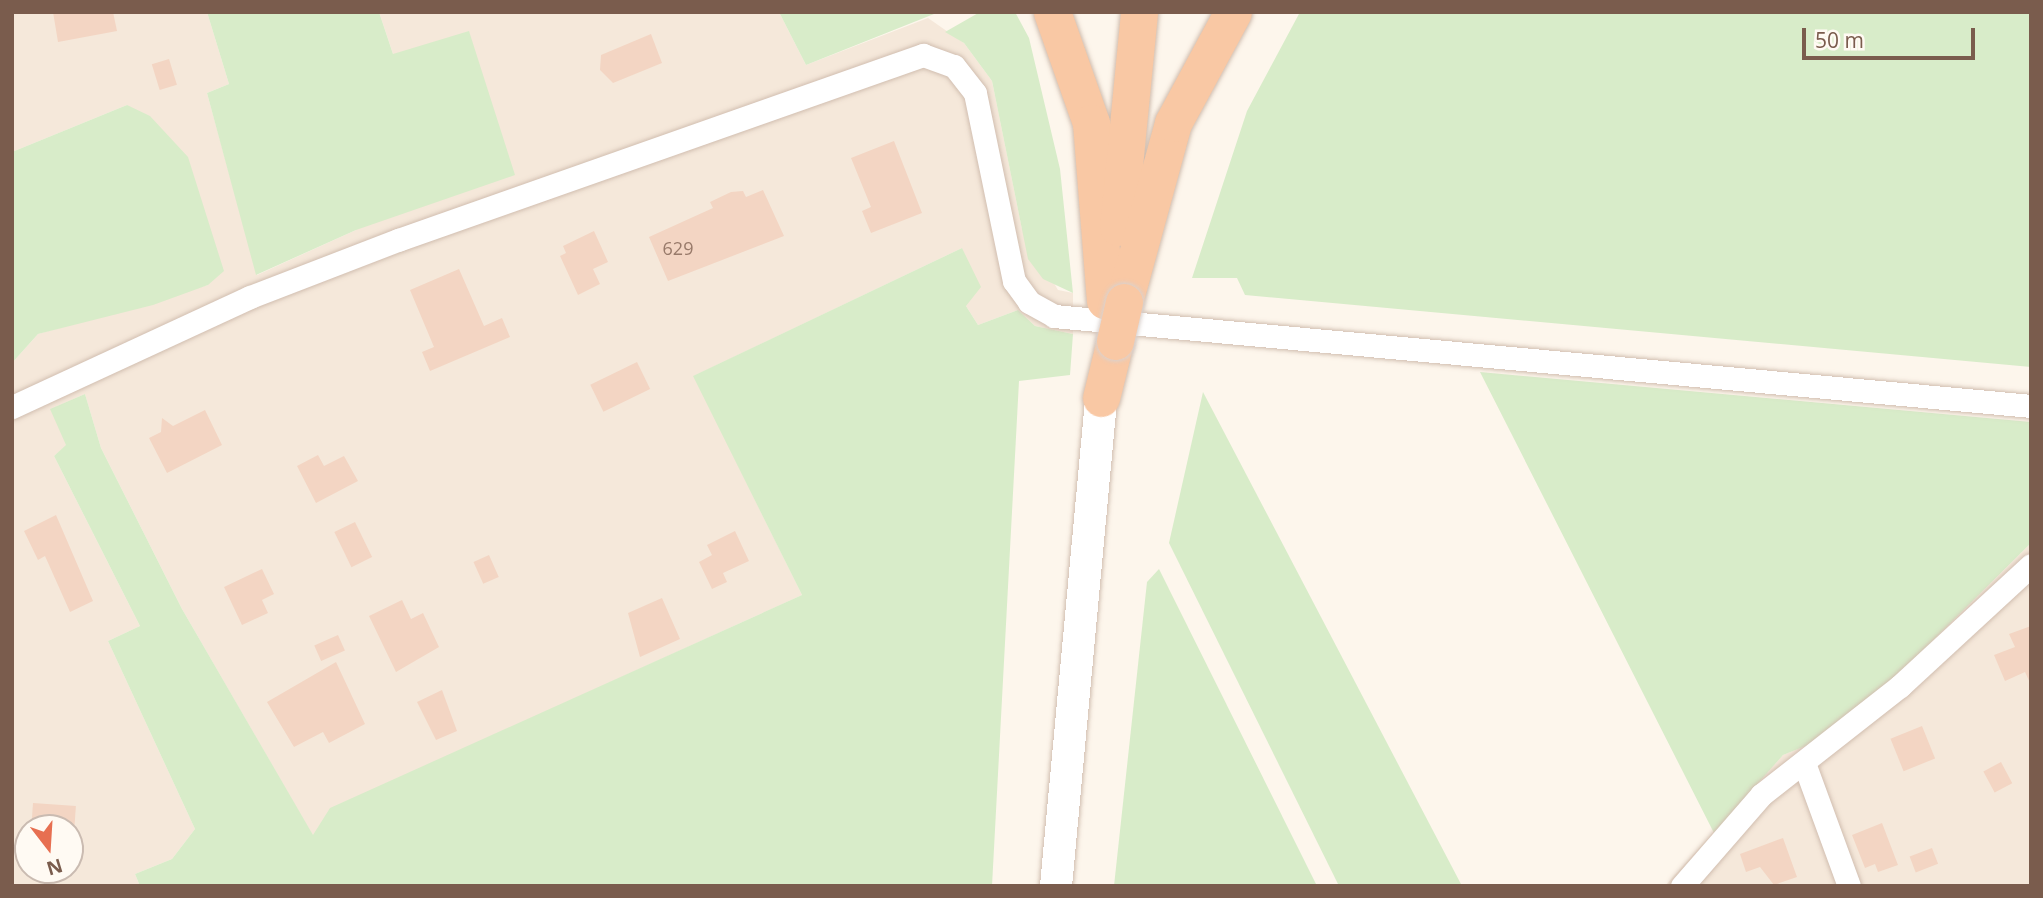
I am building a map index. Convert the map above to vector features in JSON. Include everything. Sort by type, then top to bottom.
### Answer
[{"type":"highway","points":[[1052,12],[1091,123],[1114,301]]},
{"type":"highway","points":[[1101,398],[1111,340],[1139,12]]},
{"type":"highway","points":[[1114,301],[1173,123],[1233,12]]},
{"type":"main road","points":[[1056,886],[1101,398]]},
{"type":"street","points":[[12,407],[250,297],[398,240],[923,55],[954,66],[975,93],[1014,281],[1029,302],[1054,316],[2031,406]]},
{"type":"street","points":[[1682,886],[1761,795],[1926,663],[2031,565]]},
{"type":"street","points":[[1804,763],[1849,886]]},
{"type":"shaded area","points":[[12,12],[207,12],[229,84],[207,93],[257,275],[356,230],[393,54],[379,12],[779,12],[806,65],[928,18],[964,43],[992,81],[1022,229],[1058,290],[1073,293],[1073,334],[1035,326],[1018,310],[978,325],[966,306],[962,248],[694,376],[802,595],[494,735],[313,836],[182,609],[101,448],[85,394],[51,409],[67,445],[54,456],[140,626],[108,641],[195,829],[172,859],[135,874],[140,886],[12,886],[12,363],[38,334],[208,285],[127,105],[12,152]]},
{"type":"shaded area","points":[[2031,543],[2031,886],[1665,886],[1783,755],[1808,745],[1898,675]]},
{"type":"green space","points":[[207,12],[379,12],[393,54],[469,31],[515,175],[356,230],[256,275],[207,93],[229,84]]},
{"type":"green space","points":[[779,12],[939,12],[806,65]]},
{"type":"green space","points":[[980,12],[1015,12],[1029,38],[1060,169],[1073,293],[1043,279],[1028,259],[992,81],[964,43],[945,32]]},
{"type":"green space","points":[[1300,12],[2031,12],[2031,367],[1245,295],[1237,278],[1192,278],[1247,111]]},
{"type":"green space","points":[[127,105],[150,116],[188,157],[224,271],[208,285],[153,305],[38,334],[12,363],[12,152]]},
{"type":"green space","points":[[962,248],[981,287],[966,306],[978,325],[1018,310],[1035,326],[1073,334],[1070,375],[1019,381],[992,886],[140,886],[135,874],[172,859],[195,829],[108,641],[140,626],[54,456],[66,445],[50,409],[85,394],[101,448],[182,609],[313,835],[330,808],[802,595],[693,376]]},
{"type":"green space","points":[[1480,372],[2031,422],[2031,543],[1898,675],[1808,745],[1783,755],[1714,833]]},
{"type":"green space","points":[[1203,392],[1462,886],[1339,886],[1169,543]]},
{"type":"green space","points":[[1159,569],[1317,886],[1114,886],[1147,582]]},
{"type":"building","points":[[53,12],[113,12],[117,31],[58,42]]},
{"type":"building","points":[[651,34],[662,63],[613,83],[600,70],[601,55]]},
{"type":"building","points":[[169,59],[177,85],[160,90],[152,64]]},
{"type":"building","points":[[894,141],[922,213],[871,233],[862,211],[871,207],[851,158]]},
{"type":"building","points":[[763,190],[784,236],[668,281],[649,237],[713,208],[710,202],[731,192],[743,191],[746,197]]},
{"type":"building","points":[[594,231],[608,262],[593,269],[600,284],[578,295],[560,256],[566,253],[563,246]]},
{"type":"building","points":[[459,269],[484,326],[502,318],[510,337],[430,371],[422,352],[434,347],[410,290]]},
{"type":"building","points":[[637,362],[650,389],[603,412],[590,385]]},
{"type":"building","points":[[205,410],[222,445],[167,473],[149,438],[161,432],[162,418],[173,426]]},
{"type":"building","points":[[318,455],[324,466],[344,456],[358,481],[316,503],[297,466]]},
{"type":"building","points":[[56,515],[93,601],[70,612],[45,556],[38,560],[24,531]]},
{"type":"building","points":[[355,522],[372,557],[351,567],[334,532]]},
{"type":"building","points":[[735,531],[749,561],[723,573],[727,582],[712,589],[699,562],[712,555],[707,545]]},
{"type":"building","points":[[489,555],[499,577],[483,584],[473,562]]},
{"type":"building","points":[[262,569],[274,594],[262,600],[268,613],[242,625],[224,587]]},
{"type":"building","points":[[662,598],[680,639],[640,657],[628,613]]},
{"type":"building","points":[[402,600],[411,619],[423,613],[439,647],[396,672],[369,616]]},
{"type":"building","points":[[2031,626],[2031,685],[2025,672],[2005,681],[1994,655],[2015,647],[2009,634]]},
{"type":"building","points":[[338,635],[345,651],[321,661],[314,646]]},
{"type":"building","points":[[336,662],[365,724],[329,743],[323,732],[294,747],[267,702]]},
{"type":"building","points":[[442,690],[457,731],[436,740],[417,702]]},
{"type":"building","points":[[1922,726],[1935,758],[1904,771],[1890,739]]},
{"type":"building","points":[[2001,762],[2012,783],[1995,793],[1983,771]]},
{"type":"building","points":[[33,803],[76,806],[75,814],[32,814]]},
{"type":"building","points":[[1882,823],[1898,865],[1878,872],[1875,864],[1865,868],[1852,835]]},
{"type":"building","points":[[1783,838],[1797,877],[1774,885],[1760,867],[1746,872],[1740,854]]},
{"type":"building","points":[[1932,848],[1938,864],[1916,872],[1910,857]]}]
